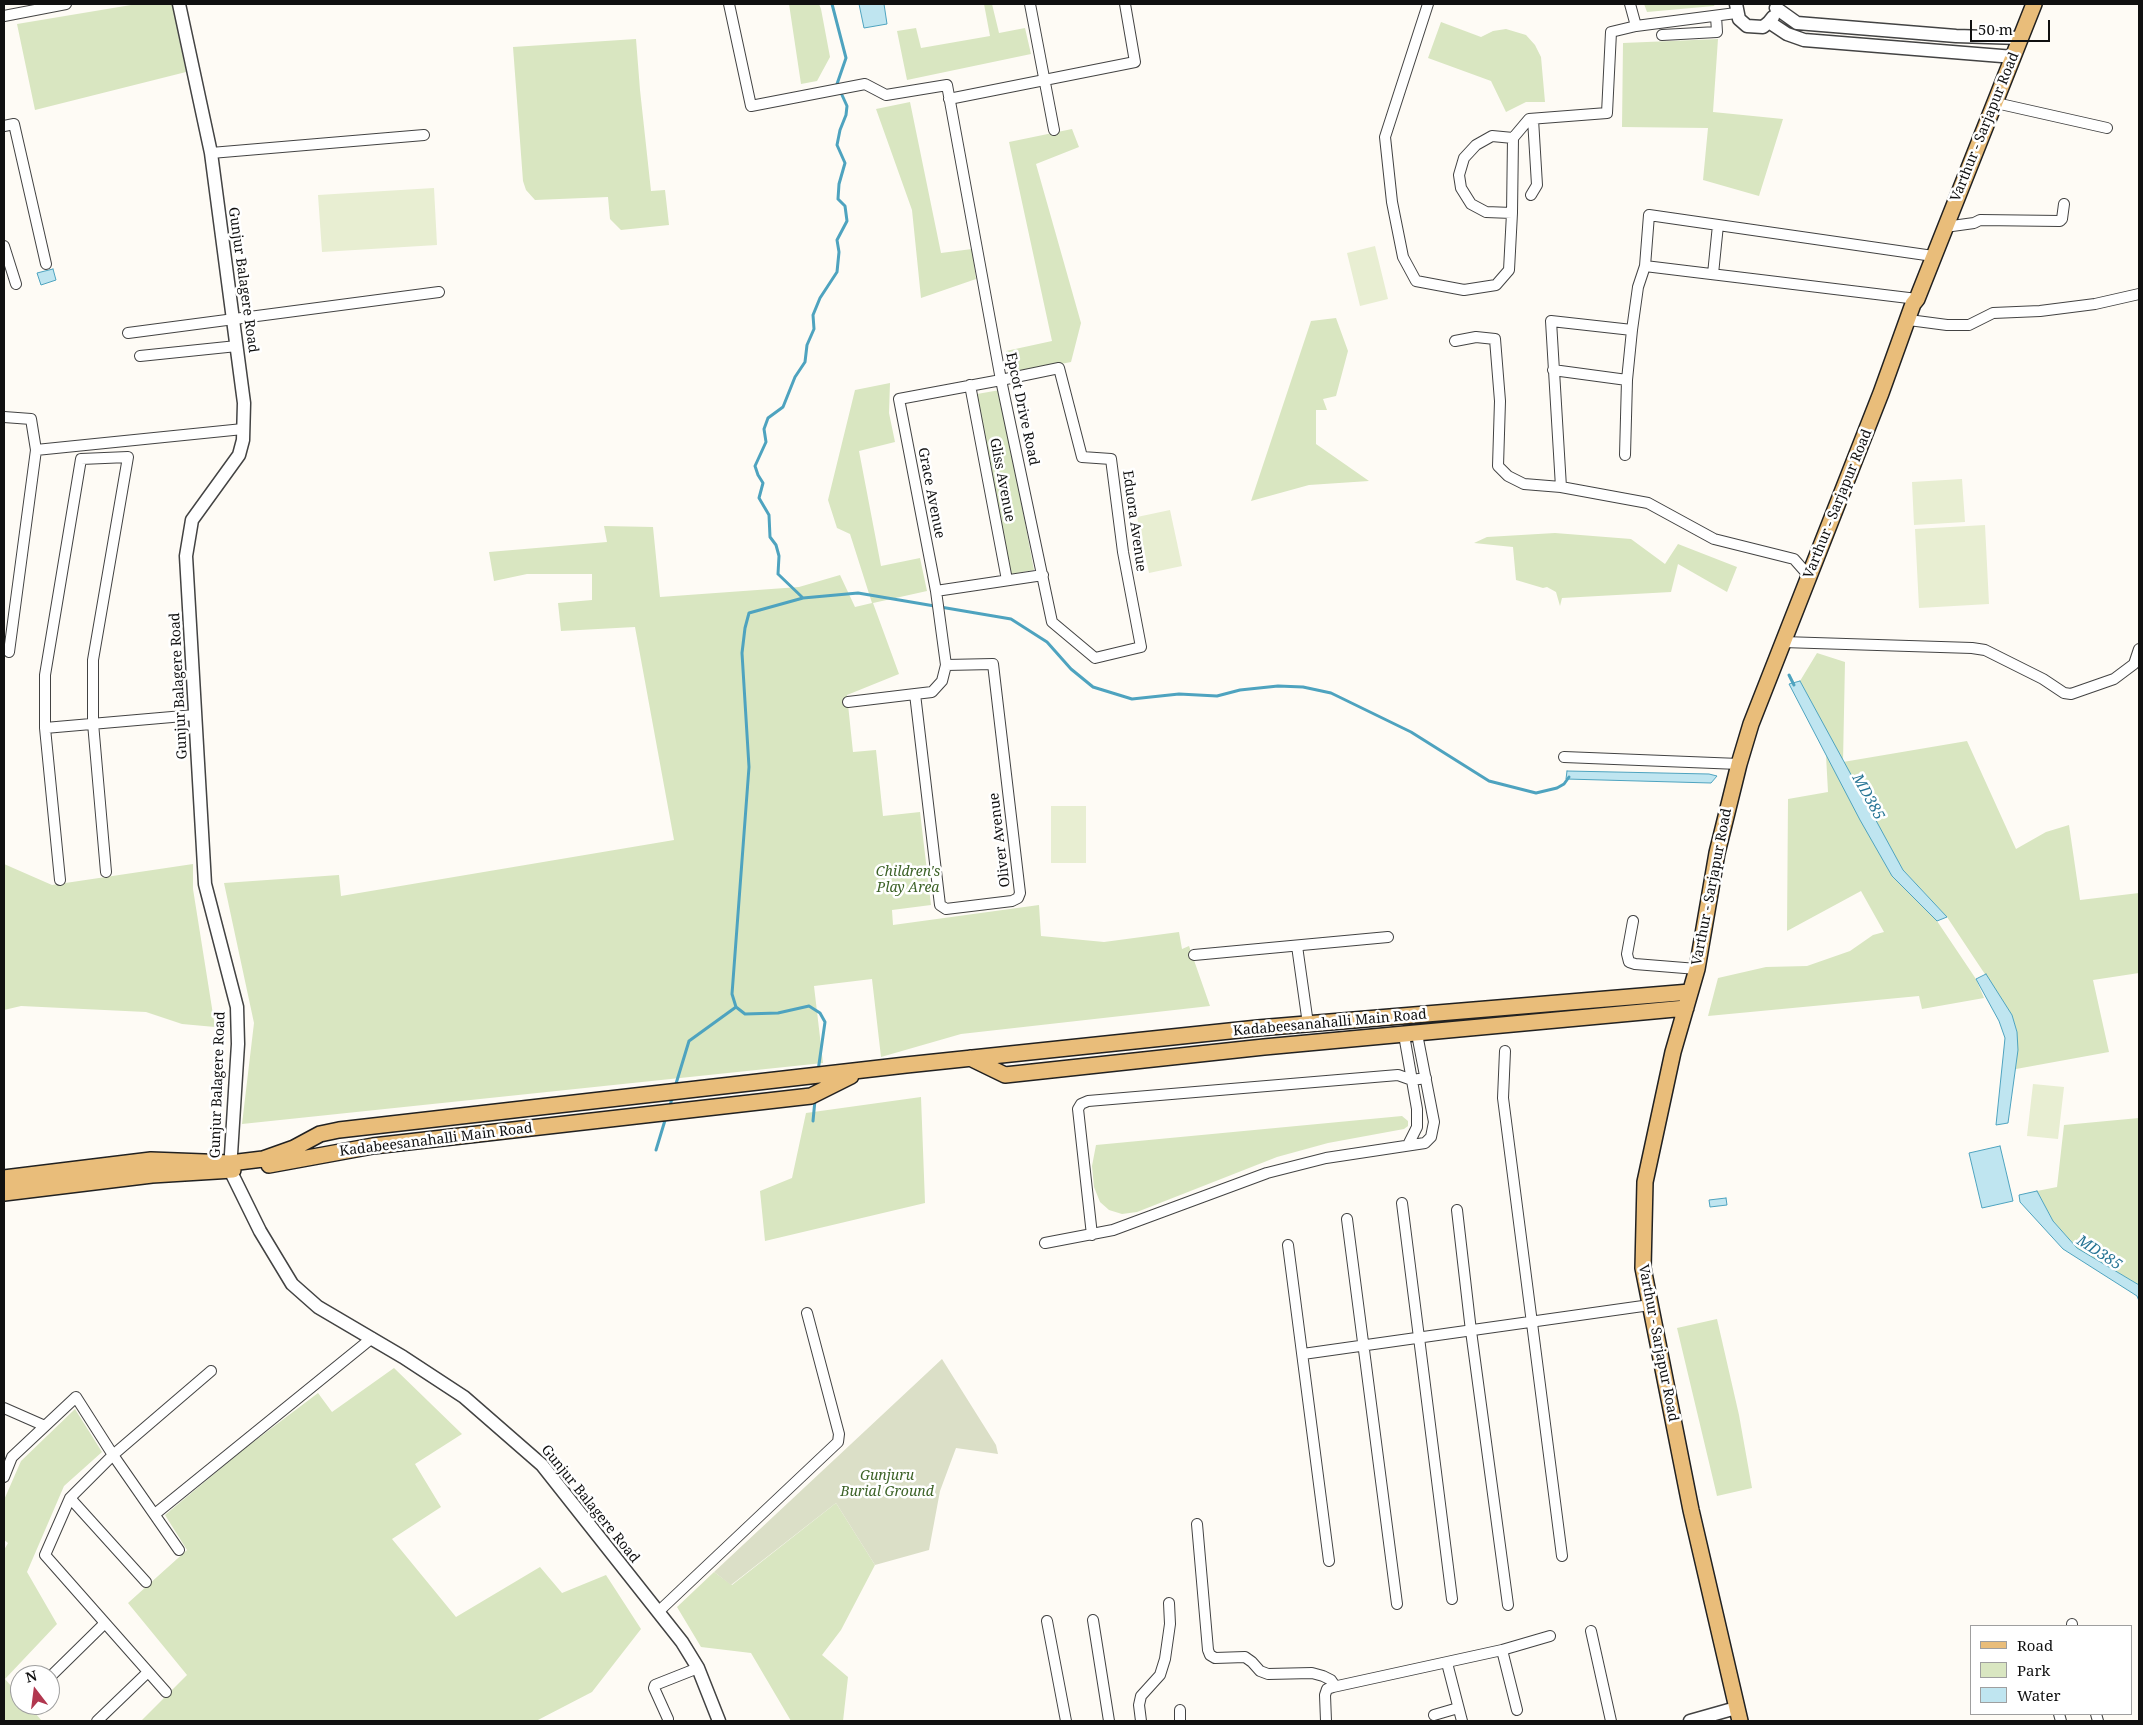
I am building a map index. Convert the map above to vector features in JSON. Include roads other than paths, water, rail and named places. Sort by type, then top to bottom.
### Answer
[{"type":"main road","name":"Varthur - Sarjapur Road","points":[[1738,1715],[1691,1510],[1650,1305],[1642,1254],[1645,1182],[1657,1120],[1697,970],[1717,852],[1739,764],[1755,715],[1913,304],[1917,299],[2034,4]]},
{"type":"main road","name":"Kadabeesanahalli Main Road","points":[[4,1178],[151,1160],[230,1167],[279,1154],[320,1134],[339,1130],[970,1058],[1308,1024],[1690,992]]},
{"type":"main road","name":"Kadabeesanahalli Main Road","points":[[970,1058],[1005,1075],[1264,1047],[1686,1008]]},
{"type":"main road","name":"Kadabeesanahalli Main Road","points":[[4,1193],[230,1167],[268,1166],[373,1146],[811,1096],[863,1070]]},
{"type":"street","points":[[4,16],[66,4]]},
{"type":"street","name":"Gunjur Balagere Road","points":[[179,4],[211,153],[244,403],[243,440],[238,455],[192,520],[186,556],[205,884],[237,1007],[238,1044],[230,1167],[260,1231],[292,1284],[318,1307],[372,1338],[464,1397],[542,1465],[682,1642],[698,1668],[719,1721]]},
{"type":"street","points":[[729,4],[751,106],[866,84],[886,95],[947,84],[949,99],[1135,62],[1125,4]]},
{"type":"street","points":[[1030,4],[1054,130]]},
{"type":"street","points":[[1428,4],[1385,137],[1392,202],[1403,257],[1416,281],[1464,290],[1496,286],[1509,270],[1513,138],[1529,119],[1607,113],[1611,32],[1636,26],[1716,16],[1736,9],[1742,23],[1753,28],[1762,27],[1770,22],[1774,16],[1775,6]]},
{"type":"street","points":[[1630,4],[1636,26]]},
{"type":"street","points":[[1775,6],[1797,23],[1956,36],[2020,38]]},
{"type":"street","points":[[1662,35],[1717,32],[1716,16]]},
{"type":"street","points":[[1770,22],[1787,34],[1804,40],[2014,57]]},
{"type":"street","points":[[1954,52],[1956,36]]},
{"type":"street","name":"Epcot Drive Road","points":[[949,99],[1001,380],[1052,622],[1095,658],[1141,648]]},
{"type":"street","points":[[1996,102],[2107,128]]},
{"type":"street","points":[[1531,195],[1537,185],[1533,119]]},
{"type":"street","points":[[4,126],[14,124],[46,264]]},
{"type":"street","points":[[211,153],[424,134]]},
{"type":"street","points":[[1512,213],[1486,212],[1471,204],[1461,188],[1459,175],[1464,158],[1476,145],[1492,136],[1513,138]]},
{"type":"street","points":[[1945,227],[1974,223],[1980,220],[2060,221],[2064,204]]},
{"type":"street","points":[[1625,455],[1627,380],[1632,330],[1638,287],[1645,266],[1649,215],[1933,256]]},
{"type":"street","points":[[1713,274],[1718,225]]},
{"type":"street","points":[[4,246],[16,284]]},
{"type":"street","points":[[1645,266],[1917,299]]},
{"type":"street","points":[[128,333],[439,292]]},
{"type":"street","points":[[1908,320],[1947,325],[1970,324],[1993,313],[2040,311],[2095,304],[2139,294]]},
{"type":"street","points":[[1562,487],[1551,322],[1632,330]]},
{"type":"street","points":[[1456,342],[1476,337],[1496,339],[1500,401],[1498,466],[1508,476],[1524,484],[1562,487],[1648,503],[1714,539],[1794,559],[1809,576]]},
{"type":"street","points":[[140,356],[237,346]]},
{"type":"street","name":"Eduora Avenue","points":[[1001,380],[1059,368],[1082,457],[1111,459],[1123,552],[1141,648]]},
{"type":"street","points":[[1553,370],[1627,380]]},
{"type":"street","points":[[970,385],[1001,380]]},
{"type":"street","name":"Gliss Avenue","points":[[970,385],[1006,580]]},
{"type":"street","name":"Grace Avenue","points":[[946,665],[936,592],[898,399],[970,385]]},
{"type":"street","points":[[4,417],[31,419],[36,450],[9,652]]},
{"type":"street","points":[[36,450],[243,429]]},
{"type":"street","points":[[60,880],[45,728],[45,675],[81,459],[128,457],[93,660],[93,723],[106,872]]},
{"type":"street","points":[[936,592],[1043,575]]},
{"type":"street","points":[[1783,642],[1985,650],[2043,679],[2064,693],[2071,694],[2114,680],[2134,664],[2139,649]]},
{"type":"street","name":"Oliver Avenue","points":[[915,694],[940,906],[946,909],[1012,901],[1018,898],[1020,893],[993,664],[946,665]]},
{"type":"street","points":[[848,702],[932,692],[942,681],[946,665]]},
{"type":"street","points":[[45,728],[195,715]]},
{"type":"street","points":[[1564,757],[1739,764]]},
{"type":"street","points":[[1633,921],[1627,954],[1629,962],[1697,970]]},
{"type":"street","points":[[1194,954],[1388,937]]},
{"type":"street","points":[[1297,946],[1308,1024]]},
{"type":"street","points":[[1045,1243],[1113,1230],[1267,1173],[1326,1158],[1425,1143],[1431,1137],[1434,1122],[1426,1078],[1411,1034]]},
{"type":"street","points":[[1408,1145],[1417,1127],[1417,1109],[1412,1080],[1411,1034]]},
{"type":"street","points":[[1505,1051],[1503,1098],[1562,1556]]},
{"type":"street","points":[[1092,1235],[1078,1109],[1080,1104],[1088,1101],[1398,1075],[1412,1080],[1426,1078]]},
{"type":"street","points":[[1402,1204],[1452,1599]]},
{"type":"street","points":[[1457,1210],[1471,1331],[1508,1605]]},
{"type":"street","points":[[1347,1219],[1397,1604]]},
{"type":"street","points":[[1288,1246],[1330,1561]]},
{"type":"street","points":[[1303,1354],[1650,1305]]},
{"type":"street","points":[[658,1612],[838,1442],[839,1434],[807,1313]]},
{"type":"street","points":[[155,1514],[372,1338]]},
{"type":"street","points":[[166,1692],[45,1555],[70,1498],[113,1455],[211,1371]]},
{"type":"street","points":[[4,1477],[12,1457],[76,1397],[178,1550]]},
{"type":"street","points":[[4,1408],[45,1426]]},
{"type":"street","points":[[70,1498],[146,1582]]},
{"type":"street","points":[[1197,1524],[1210,1655],[1215,1658],[1245,1657],[1260,1671],[1268,1674],[1312,1673],[1324,1676],[1331,1680],[1335,1686]]},
{"type":"street","points":[[1141,1721],[1139,1705],[1141,1696],[1160,1675],[1165,1660],[1170,1624],[1169,1603]]},
{"type":"street","points":[[1093,1620],[1110,1721]]},
{"type":"street","points":[[1048,1621],[1066,1721]]},
{"type":"street","points":[[60,1667],[105,1623]]},
{"type":"street","points":[[1591,1631],[1608,1721]]},
{"type":"street","points":[[1326,1721],[1325,1694],[1327,1689],[1502,1650],[1550,1636]]},
{"type":"street","points":[[1502,1650],[1517,1710]]},
{"type":"street","points":[[1447,1663],[1462,1721]]},
{"type":"street","points":[[668,1719],[654,1688],[655,1685],[698,1668]]},
{"type":"street","points":[[97,1721],[148,1672]]},
{"type":"street","points":[[1434,1715],[1458,1708]]},
{"type":"street","points":[[1180,1710],[1180,1721]]},
{"type":"street","points":[[1690,1721],[1738,1715]]},
{"type":"water","points":[[859,4],[884,4],[887,24],[864,28]]},
{"type":"water","points":[[53,269],[56,280],[41,285],[37,273]]},
{"type":"water","points":[[1800,681],[1903,870],[1947,917],[1937,921],[1892,876],[1860,820],[1789,684]]},
{"type":"water","points":[[1567,771],[1709,774],[1717,776],[1711,783],[1566,779]]},
{"type":"water","points":[[1986,974],[2012,1015],[2017,1032],[2018,1050],[2008,1123],[1996,1125],[2005,1038],[1999,1021],[1976,979]]},
{"type":"water","points":[[2000,1146],[2013,1201],[1982,1208],[1969,1153]]},
{"type":"water","points":[[2037,1191],[2053,1221],[2077,1248],[2139,1285],[2139,1301],[2137,1296],[2063,1249],[2020,1202],[2019,1195]]},
{"type":"water","points":[[1726,1198],[1727,1205],[1710,1207],[1709,1200]]},
{"type":"waterway","points":[[832,4],[846,58],[837,84],[847,106],[837,145],[845,163],[839,184],[838,199],[845,206],[847,221],[837,240],[839,252],[837,272],[820,298],[813,315],[814,329],[807,345],[805,362],[795,377],[783,407],[768,418],[764,429],[766,442],[755,466],[763,483],[759,498],[769,515],[770,537],[776,545],[779,556],[778,574],[803,598],[858,593],[1011,619],[1047,642],[1071,669],[1093,687],[1132,699],[1179,694],[1217,696],[1240,690],[1278,686],[1303,687],[1331,693],[1411,732],[1489,781],[1536,793],[1557,788],[1564,784],[1569,777]]},
{"type":"waterway","points":[[803,598],[749,613],[745,628],[742,653],[749,767],[732,994],[736,1007],[745,1014],[778,1013],[809,1006],[820,1013],[825,1022],[818,1071]]},
{"type":"waterway","name":"MD385","points":[[1789,675],[1794,685]]},
{"type":"waterway","points":[[675,1087],[689,1041],[736,1007]]},
{"type":"waterway","points":[[669,1109],[673,1095]]},
{"type":"waterway","points":[[813,1121],[815,1100]]},
{"type":"waterway","points":[[656,1150],[666,1117]]},
{"type":"park label","name":"Children's Play Area","points":[[908,880]]},
{"type":"park label","name":"Gunjuru Burial Ground","points":[[887,1484]]}]
